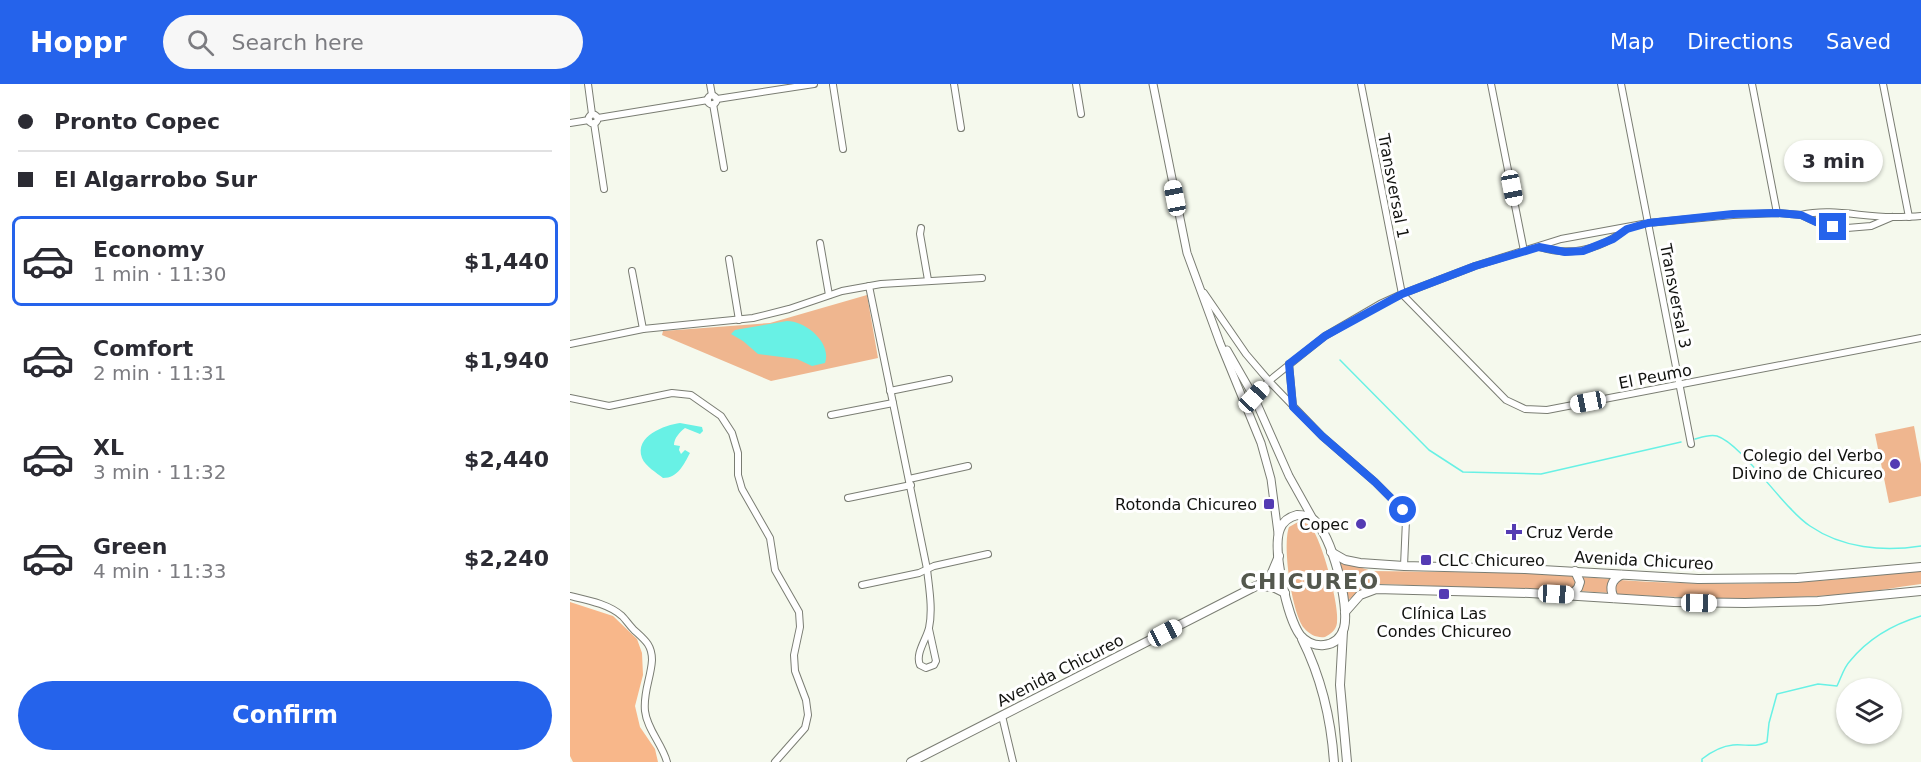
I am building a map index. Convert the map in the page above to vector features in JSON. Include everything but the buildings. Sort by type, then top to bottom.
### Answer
[{"type":"main road","points":[[1334,762],[1326,698],[1317,670],[1293,620],[1278,556],[1278,532],[1283,522],[1293,516],[1304,515],[1314,521],[1331,552],[1341,585],[1345,612],[1340,686],[1347,762]]},
{"type":"main road","name":"Avenida Chicureo","points":[[1331,552],[1353,563],[1575,571],[1698,579],[1797,578],[1921,567]]},
{"type":"main road","name":"Avenida Chicureo","points":[[911,762],[1254,587],[1271,574],[1278,556]]},
{"type":"main road","points":[[1571,595],[1580,582],[1575,571]]},
{"type":"main road","points":[[1614,598],[1611,585],[1614,579],[1622,575]]},
{"type":"main road","points":[[1254,587],[1273,587],[1285,593]]},
{"type":"main road","points":[[1345,612],[1360,595],[1376,589],[1571,595],[1683,602],[1775,603],[1839,600],[1921,591]]},
{"type":"main road","points":[[1299,633],[1308,642],[1324,645],[1337,640],[1343,631]]},
{"type":"street","points":[[588,84],[604,189]]},
{"type":"street","points":[[710,84],[724,168]]},
{"type":"street","points":[[570,123],[814,84]]},
{"type":"street","points":[[832,84],[843,149]]},
{"type":"street","points":[[954,84],[961,128]]},
{"type":"street","points":[[1076,84],[1081,114]]},
{"type":"street","points":[[1153,84],[1179,220],[1209,316],[1261,443],[1272,479],[1278,532]]},
{"type":"street","name":"Transversal 1","points":[[1361,84],[1402,294]]},
{"type":"street","points":[[1491,84],[1524,251]]},
{"type":"street","name":"Transversal 3","points":[[1621,84],[1691,444]]},
{"type":"street","points":[[1752,84],[1777,213]]},
{"type":"street","points":[[1883,84],[1909,217]]},
{"type":"street","points":[[1254,397],[1269,381],[1325,336],[1402,294],[1475,266],[1583,234],[1707,216],[1777,213],[1801,215],[1826,212],[1892,217],[1921,216]]},
{"type":"street","points":[[1801,215],[1816,222],[1847,228],[1872,226],[1892,217]]},
{"type":"street","points":[[921,228],[928,280]]},
{"type":"street","points":[[1539,247],[1565,252],[1583,251],[1613,239],[1627,229]]},
{"type":"street","points":[[820,243],[829,295]]},
{"type":"street","points":[[729,259],[739,320]]},
{"type":"street","points":[[632,271],[643,329]]},
{"type":"street","points":[[570,344],[643,329],[739,320],[778,312],[829,295],[869,286],[928,280],[982,278]]},
{"type":"street","points":[[1197,283],[1246,354],[1269,381],[1322,436],[1403,510],[1406,520],[1404,566]]},
{"type":"street","points":[[869,286],[927,569],[930,596],[929,629],[936,661],[934,665],[926,668],[920,665],[918,658],[929,629]]},
{"type":"street","name":"El Peumo","points":[[1402,294],[1494,390],[1510,403],[1520,408],[1536,411],[1921,338]]},
{"type":"street","points":[[1209,316],[1254,397],[1289,476],[1314,521]]},
{"type":"street","points":[[1289,364],[1293,407]]},
{"type":"street","points":[[890,390],[949,379]]},
{"type":"street","points":[[570,398],[609,406],[672,393],[691,395],[721,416],[732,433],[738,453],[738,475],[742,489],[770,538],[775,570],[799,612],[800,627],[794,655],[795,671],[806,700],[808,715],[805,728],[775,762]]},
{"type":"street","points":[[831,415],[893,403]]},
{"type":"street","points":[[848,498],[968,466]]},
{"type":"street","points":[[862,585],[919,573],[937,565],[988,554]]},
{"type":"street","points":[[570,596],[610,608],[621,615],[652,648],[652,663],[645,685],[645,710],[647,722],[664,751],[667,762]]},
{"type":"street","points":[[1002,716],[1013,762]]},
{"type":"shaded area","points":[[867,295],[878,358],[771,381],[662,335],[663,331],[770,323]]},
{"type":"shaded area","points":[[1914,426],[1921,464],[1921,496],[1889,503],[1875,434]]},
{"type":"shaded area","points":[[1298,522],[1311,527],[1315,534],[1333,589],[1337,623],[1336,628],[1325,637],[1314,636],[1304,628],[1292,594],[1287,536],[1289,527]]},
{"type":"shaded area","points":[[1339,561],[1372,571],[1530,573],[1575,576],[1577,581],[1572,591],[1379,584],[1364,588],[1348,600]]},
{"type":"shaded area","points":[[1921,569],[1921,584],[1848,594],[1704,598],[1618,594],[1613,590],[1614,584],[1620,580],[1771,583],[1846,578]]},
{"type":"shaded area","points":[[1582,577],[1611,579],[1608,583],[1609,593],[1579,591]]},
{"type":"shaded area","points":[[570,602],[613,616],[637,639],[642,653],[643,675],[635,706],[640,727],[655,749],[658,762],[573,762],[570,756]]},
{"type":"water","points":[[787,321],[802,325],[816,334],[825,348],[825,363],[812,366],[797,359],[758,354],[731,334],[735,330]]},
{"type":"water","points":[[680,423],[702,427],[703,431],[700,434],[685,428],[679,433],[674,445],[680,446],[681,454],[685,450],[690,453],[677,473],[663,478],[648,467],[642,458],[642,444],[659,429]]},
{"type":"waterway","points":[[1340,360],[1429,450],[1463,472],[1541,474],[1681,442]]},
{"type":"waterway","points":[[1695,439],[1714,435],[1727,441],[1799,517],[1822,533],[1863,547],[1921,546]]},
{"type":"waterway","points":[[1702,762],[1705,756],[1725,747],[1767,742],[1769,723],[1777,694],[1818,684],[1837,686],[1848,663],[1873,639],[1901,623],[1921,616]]},
{"type":"place","name":"Colegio del Verbo Divino de Chicureo","points":[[1895,464]]},
{"type":"place","name":"Rotonda Chicureo","points":[[1269,504]]},
{"type":"place","name":"Copec","points":[[1361,524]]},
{"type":"place","name":"Cruz Verde","points":[[1514,532]]},
{"type":"place","name":"CLC Chicureo","points":[[1426,560]]},
{"type":"place","name":"Clínica Las Condes Chicureo","points":[[1444,594]]},
{"type":"district","name":"CHICUREO","points":[[1310,581]]},
{"type":"route","points":[[1403,510],[1293,407],[1289,364],[1325,336],[1380,304],[1475,266],[1539,247],[1565,252],[1583,251],[1598,247],[1627,229],[1648,223],[1707,216],[1777,213],[1801,215],[1833,227]]}]
